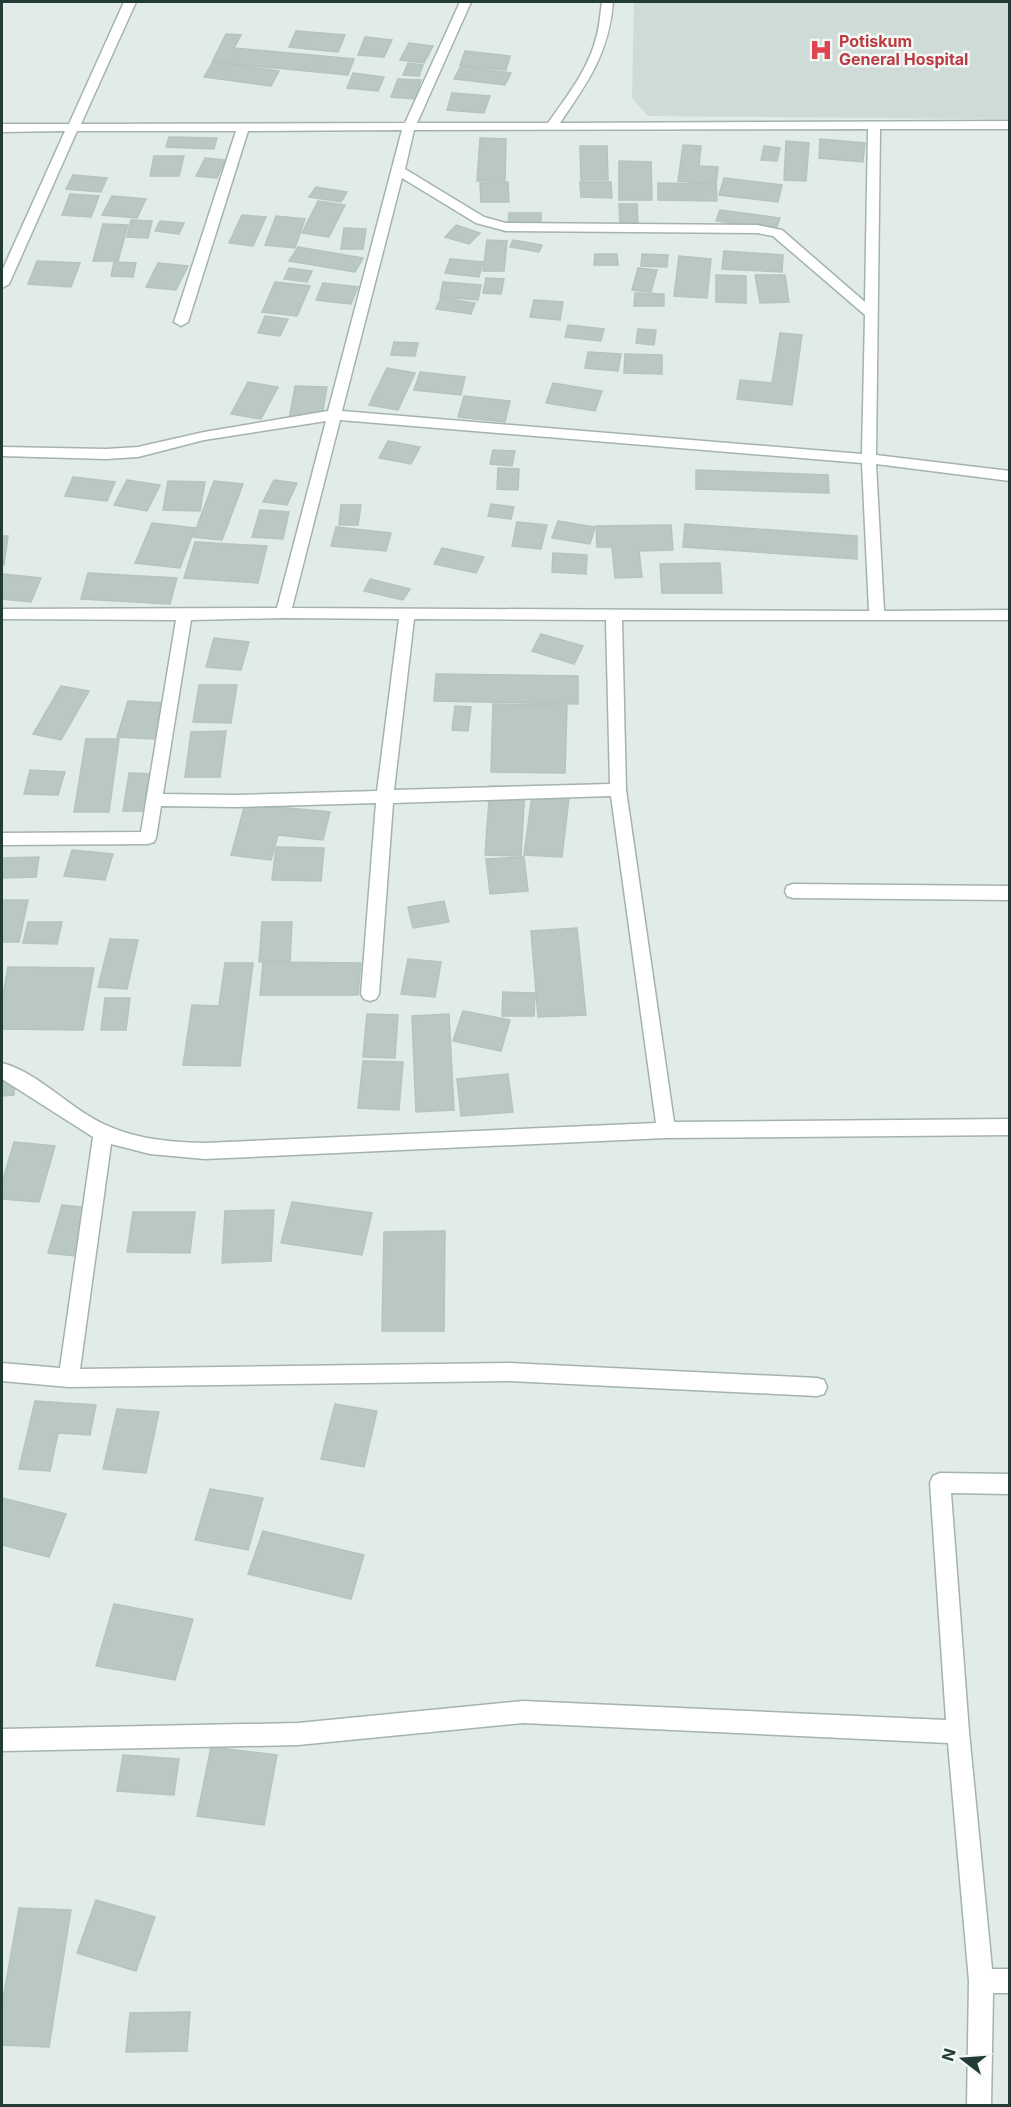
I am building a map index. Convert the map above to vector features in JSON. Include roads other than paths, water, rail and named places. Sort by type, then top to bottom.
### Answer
[{"type":"street","points":[[2,284],[130,2]]},
{"type":"street","points":[[283,613],[409,128],[465,2]]},
{"type":"street","points":[[551,127],[586,78],[600,51],[607,2]]},
{"type":"street","points":[[2,128],[1010,125]]},
{"type":"street","points":[[873,126],[868,459],[877,616]]},
{"type":"street","points":[[181,322],[243,128]]},
{"type":"street","points":[[398,170],[480,220],[506,227],[757,229],[777,233],[871,314]]},
{"type":"street","points":[[2,451],[106,454],[138,452],[204,436],[334,415],[868,459],[1010,476]]},
{"type":"street","points":[[370,993],[385,796],[407,613]]},
{"type":"street","points":[[2,614],[1010,615]]},
{"type":"street","points":[[2,839],[148,838],[184,615]]},
{"type":"street","points":[[614,615],[618,790],[666,1130]]},
{"type":"street","points":[[154,800],[236,801],[618,790]]},
{"type":"street","points":[[793,891],[1010,893]]},
{"type":"street","points":[[2,1070],[48,1097],[78,1119],[103,1132],[116,1138],[164,1150],[205,1151],[666,1130],[1010,1127]]},
{"type":"street","points":[[69,1378],[103,1132]]},
{"type":"street","points":[[2,1372],[69,1378],[509,1372],[817,1387]]},
{"type":"street","points":[[979,2106],[981,1981],[958,1732],[940,1483],[1010,1484]]},
{"type":"street","points":[[2,1740],[297,1734],[523,1712],[958,1732]]},
{"type":"street","points":[[981,1981],[1010,1981]]},
{"type":"place","name":"Potiskum General Hospital","points":[[821,50]]}]
